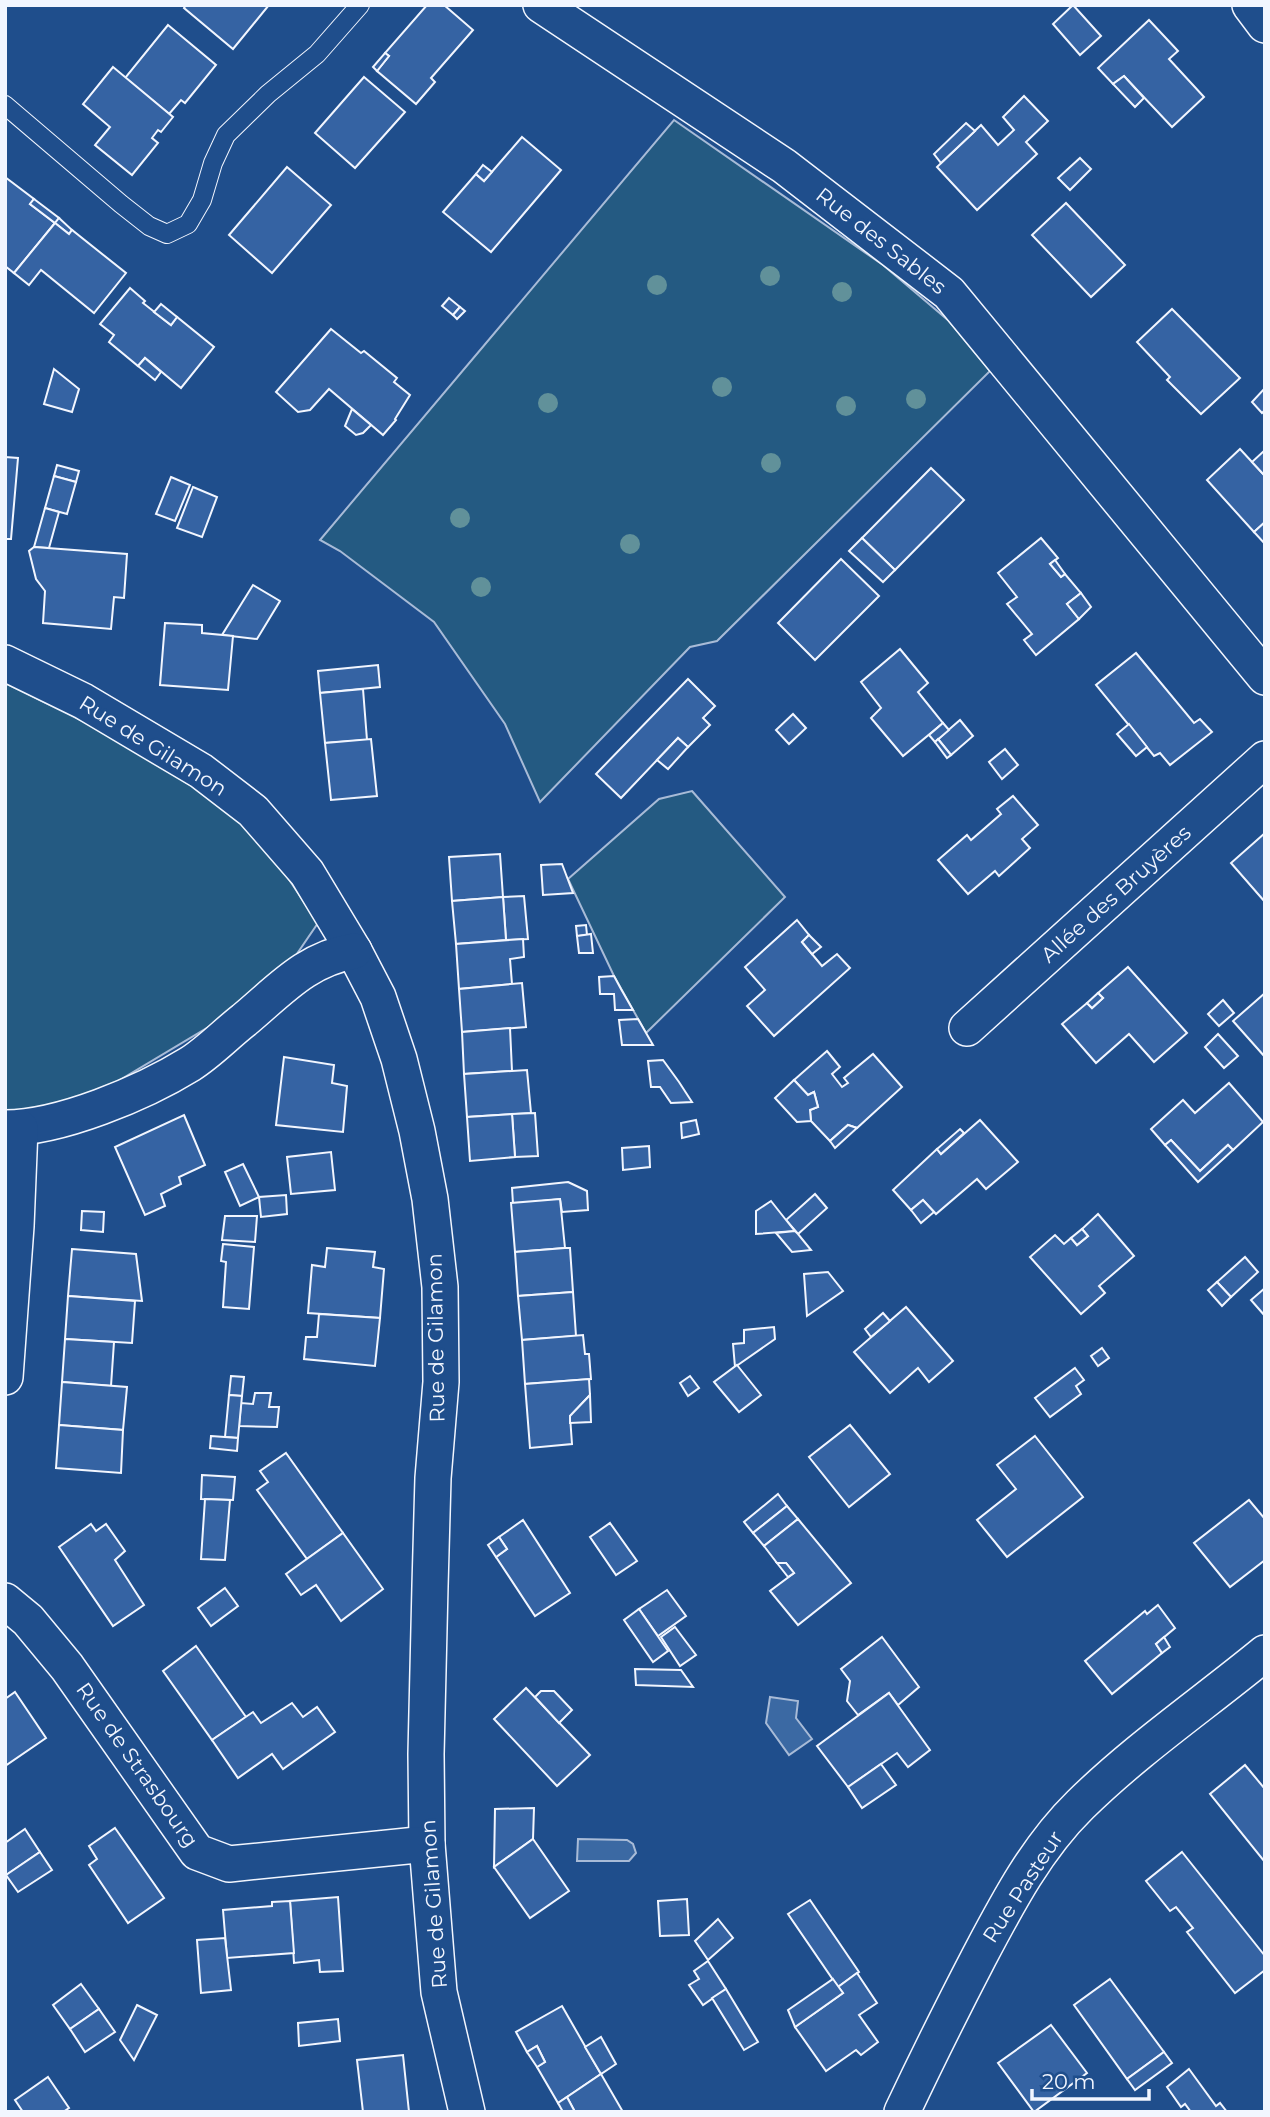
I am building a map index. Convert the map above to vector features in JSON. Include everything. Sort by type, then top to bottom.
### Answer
[{"type":"street","name":"Rue des Sables","points":[[541,5],[784,166],[949,293],[1265,677]]},
{"type":"street","points":[[1250,5],[1265,25]]},
{"type":"street","name":"Rue de Gilamon","points":[[5,663],[83,701],[201,771],[253,811],[307,873],[354,951],[378,997],[400,1059],[430,1199],[440,1287],[441,1382],[433,1478],[430,1572],[427,1844],[439,1992],[467,2112]]},
{"type":"street","name":"Allée des Bruyères","points":[[967,1028],[1265,759]]},
{"type":"street","points":[[5,1377],[16,1226],[13,1128],[74,1115],[127,1096],[180,1069],[201,1055],[303,970],[334,954],[354,951]]},
{"type":"street","name":"Rue de Strasbourg","points":[[5,1601],[28,1620],[68,1667],[197,1852],[229,1864],[427,1844]]},
{"type":"street","name":"Rue Pasteur","points":[[902,2112],[942,2028],[1002,1914],[1041,1851],[1079,1806],[1123,1766],[1265,1653]]},
{"type":"lane","points":[[5,105],[121,204],[149,226],[167,234],[188,224],[202,200],[213,163],[226,135],[268,94],[317,54],[360,5]]},
{"type":"shaded area","points":[[674,120],[883,265],[949,321],[990,371],[717,641],[690,647],[540,802],[505,724],[434,622],[340,551],[320,540]]},
{"type":"shaded area","points":[[5,683],[107,733],[203,793],[264,842],[318,923],[292,961],[232,1013],[103,1090],[15,1114],[5,1114]]},
{"type":"shaded area","points":[[692,791],[785,897],[646,1033],[614,976],[568,879],[659,799]]},
{"type":"shaded area","points":[[770,1697],[798,1701],[796,1718],[812,1739],[789,1755],[766,1723]]},
{"type":"shaded area","points":[[578,1839],[627,1840],[633,1844],[636,1853],[629,1861],[577,1861]]},
{"type":"building","points":[[186,5],[269,5],[233,49],[184,8]]},
{"type":"building","points":[[427,5],[444,5],[473,30],[431,78],[435,82],[416,104],[377,71],[389,56],[385,53]]},
{"type":"building","points":[[1073,5],[1101,36],[1080,55],[1053,24]]},
{"type":"building","points":[[1149,20],[1178,51],[1169,59],[1204,97],[1172,127],[1124,76],[1113,84],[1098,68]]},
{"type":"building","points":[[168,25],[216,65],[185,103],[181,100],[169,114],[125,78]]},
{"type":"building","points":[[385,53],[389,56],[377,71],[373,67]]},
{"type":"building","points":[[113,67],[173,117],[161,132],[158,130],[152,138],[158,143],[132,175],[95,145],[110,127],[83,104]]},
{"type":"building","points":[[1124,76],[1144,98],[1135,107],[1113,84]]},
{"type":"building","points":[[364,77],[405,112],[355,168],[315,133]]},
{"type":"building","points":[[1024,96],[1048,121],[1026,142],[1037,154],[977,210],[937,167],[981,125],[998,145],[1014,130],[1003,117]]},
{"type":"building","points":[[966,123],[975,131],[941,163],[934,154]]},
{"type":"building","points":[[522,137],[561,170],[491,252],[443,212],[476,174],[484,181]]},
{"type":"building","points":[[1080,158],[1091,169],[1070,190],[1058,178]]},
{"type":"building","points":[[483,165],[492,172],[484,181],[476,174]]},
{"type":"building","points":[[287,167],[331,205],[272,273],[229,235]]},
{"type":"building","points":[[5,177],[34,199],[30,204],[55,223],[14,273],[5,266]]},
{"type":"building","points":[[34,199],[59,218],[55,223],[30,204]]},
{"type":"building","points":[[1066,203],[1125,265],[1091,297],[1032,235]]},
{"type":"building","points":[[59,218],[72,230],[69,234],[55,223]]},
{"type":"building","points":[[55,223],[69,234],[72,230],[126,273],[94,313],[41,270],[29,285],[14,273]]},
{"type":"building","points":[[130,288],[145,301],[143,303],[171,325],[177,317],[214,347],[181,388],[145,358],[138,366],[109,342],[114,335],[100,324]]},
{"type":"building","points":[[449,298],[460,307],[453,315],[442,306]]},
{"type":"building","points":[[161,304],[177,317],[171,325],[154,312]]},
{"type":"building","points":[[460,307],[465,311],[457,319],[453,315]]},
{"type":"building","points":[[1172,309],[1240,378],[1201,414],[1167,380],[1170,377],[1137,342]]},
{"type":"building","points":[[331,329],[397,378],[394,382],[410,395],[396,420],[383,435],[329,389],[310,410],[298,412],[276,392]]},
{"type":"building","points":[[145,358],[161,372],[155,380],[138,366]]},
{"type":"building","points":[[54,369],[79,389],[72,412],[44,404]]},
{"type":"building","points":[[1265,388],[1265,410],[1262,413],[1252,402]]},
{"type":"building","points":[[352,409],[371,425],[363,433],[356,435],[345,426]]},
{"type":"building","points":[[1240,449],[1265,476],[1265,522],[1254,532],[1207,480]]},
{"type":"building","points":[[1265,450],[1265,476],[1252,462]]},
{"type":"building","points":[[5,457],[18,458],[11,539],[5,539]]},
{"type":"building","points":[[57,465],[79,471],[76,482],[54,476]]},
{"type":"building","points":[[931,468],[964,500],[895,570],[862,538]]},
{"type":"building","points":[[54,476],[76,482],[67,514],[45,508]]},
{"type":"building","points":[[171,477],[190,485],[175,521],[156,514]]},
{"type":"building","points":[[193,487],[217,497],[202,537],[177,528]]},
{"type":"building","points":[[45,508],[59,512],[49,548],[34,547]]},
{"type":"building","points":[[1265,522],[1265,544],[1254,532]]},
{"type":"building","points":[[862,538],[895,570],[883,582],[849,551]]},
{"type":"building","points":[[1041,538],[1058,558],[1050,564],[1061,577],[1065,574],[1081,593],[1067,604],[1079,619],[1036,655],[1024,640],[1032,634],[1007,604],[1017,597],[998,573]]},
{"type":"building","points":[[34,547],[127,554],[124,598],[114,597],[111,629],[43,623],[45,591],[36,579],[29,551]]},
{"type":"building","points":[[841,559],[879,596],[815,660],[778,623]]},
{"type":"building","points":[[1055,560],[1065,574],[1061,577],[1050,564]]},
{"type":"building","points":[[253,585],[280,601],[257,639],[222,635]]},
{"type":"building","points":[[1081,593],[1091,607],[1079,619],[1067,604]]},
{"type":"building","points":[[165,623],[202,625],[202,633],[233,636],[228,690],[160,685]]},
{"type":"building","points":[[900,649],[928,683],[918,692],[943,723],[903,756],[871,718],[881,708],[861,682]]},
{"type":"building","points":[[1136,653],[1194,723],[1200,719],[1212,732],[1170,765],[1160,753],[1154,756],[1096,685]]},
{"type":"building","points":[[378,665],[380,687],[320,693],[318,671]]},
{"type":"building","points":[[688,679],[715,706],[703,718],[710,725],[688,747],[678,738],[621,798],[596,774]]},
{"type":"building","points":[[363,689],[367,740],[325,743],[320,693]]},
{"type":"building","points":[[793,714],[806,728],[789,744],[776,730]]},
{"type":"building","points":[[960,720],[973,736],[951,755],[938,739]]},
{"type":"building","points":[[943,723],[949,730],[935,742],[929,735]]},
{"type":"building","points":[[1129,724],[1147,747],[1136,756],[1117,734]]},
{"type":"building","points":[[678,738],[688,747],[668,769],[657,760]]},
{"type":"building","points":[[371,739],[377,796],[331,800],[325,743]]},
{"type":"building","points":[[938,739],[951,755],[947,758],[935,742]]},
{"type":"building","points":[[1005,749],[1018,765],[1002,779],[989,762]]},
{"type":"building","points":[[1013,796],[1038,825],[1022,839],[1030,848],[999,876],[995,871],[968,894],[938,860],[967,835],[971,840],[1001,814],[997,809]]},
{"type":"building","points":[[1265,833],[1265,902],[1231,863]]},
{"type":"building","points":[[500,854],[503,897],[452,901],[449,857]]},
{"type":"building","points":[[562,864],[573,893],[543,895],[541,865]]},
{"type":"building","points":[[524,896],[528,939],[506,940],[503,897]]},
{"type":"building","points":[[503,897],[506,940],[456,944],[452,901]]},
{"type":"building","points":[[797,920],[809,935],[802,942],[822,966],[837,954],[850,968],[774,1036],[747,1006],[765,990],[745,967]]},
{"type":"building","points":[[586,925],[587,935],[577,936],[576,926]]},
{"type":"building","points":[[591,934],[593,953],[579,953],[577,936]]},
{"type":"building","points":[[809,935],[821,947],[812,954],[802,942]]},
{"type":"building","points":[[523,939],[524,957],[510,959],[512,984],[459,989],[456,944]]},
{"type":"building","points":[[1128,967],[1187,1033],[1154,1062],[1129,1034],[1096,1063],[1062,1024],[1087,1003],[1092,1008],[1103,998],[1098,993]]},
{"type":"building","points":[[614,976],[633,1010],[615,1010],[614,994],[600,994],[599,977]]},
{"type":"building","points":[[522,983],[526,1027],[462,1032],[459,989]]},
{"type":"building","points":[[1098,993],[1103,998],[1092,1008],[1087,1003]]},
{"type":"building","points":[[1265,993],[1265,1057],[1233,1021]]},
{"type":"building","points":[[1223,1000],[1234,1013],[1219,1026],[1208,1014]]},
{"type":"building","points":[[638,1019],[653,1045],[622,1045],[619,1020]]},
{"type":"building","points":[[510,1028],[512,1071],[464,1074],[462,1032]]},
{"type":"building","points":[[1218,1034],[1238,1056],[1224,1068],[1205,1047]]},
{"type":"building","points":[[827,1051],[840,1067],[832,1074],[842,1087],[848,1083],[844,1078],[873,1054],[902,1087],[857,1128],[848,1125],[830,1141],[811,1121],[810,1110],[818,1107],[814,1092],[808,1095],[794,1080]]},
{"type":"building","points":[[284,1057],[334,1065],[332,1083],[347,1086],[343,1132],[276,1125]]},
{"type":"building","points":[[663,1060],[692,1102],[671,1103],[660,1087],[651,1087],[648,1061]]},
{"type":"building","points":[[527,1070],[531,1113],[467,1117],[464,1074]]},
{"type":"building","points":[[794,1080],[808,1095],[814,1092],[818,1107],[810,1110],[811,1121],[797,1122],[775,1098]]},
{"type":"building","points":[[1229,1083],[1263,1122],[1233,1150],[1228,1145],[1200,1171],[1171,1140],[1165,1145],[1151,1129],[1183,1100],[1195,1113]]},
{"type":"building","points":[[535,1113],[538,1156],[515,1157],[512,1114]]},
{"type":"building","points":[[512,1114],[515,1157],[470,1161],[467,1117]]},
{"type":"building","points":[[184,1115],[205,1165],[179,1177],[181,1184],[161,1194],[165,1206],[145,1215],[115,1147]]},
{"type":"building","points":[[696,1120],[699,1134],[682,1138],[681,1123]]},
{"type":"building","points":[[980,1120],[1018,1162],[986,1189],[977,1179],[936,1214],[923,1200],[911,1210],[893,1190],[937,1149],[941,1154]]},
{"type":"building","points":[[848,1125],[857,1128],[835,1148],[830,1141]]},
{"type":"building","points":[[960,1129],[964,1133],[941,1154],[937,1149]]},
{"type":"building","points":[[1171,1140],[1200,1171],[1228,1145],[1233,1150],[1198,1182],[1165,1145]]},
{"type":"building","points":[[649,1146],[650,1167],[623,1170],[622,1148]]},
{"type":"building","points":[[331,1152],[335,1190],[291,1194],[287,1157]]},
{"type":"building","points":[[243,1164],[259,1197],[240,1206],[225,1172]]},
{"type":"building","points":[[568,1182],[587,1191],[588,1210],[562,1212],[560,1199],[513,1204],[512,1188]]},
{"type":"building","points":[[815,1194],[827,1208],[798,1234],[786,1220]]},
{"type":"building","points":[[286,1195],[287,1214],[261,1217],[259,1197]]},
{"type":"building","points":[[560,1199],[565,1248],[515,1252],[511,1203]]},
{"type":"building","points":[[923,1200],[934,1212],[921,1223],[911,1210]]},
{"type":"building","points":[[771,1201],[795,1231],[756,1234],[756,1211]]},
{"type":"building","points":[[82,1211],[104,1212],[103,1232],[81,1230]]},
{"type":"building","points":[[1098,1214],[1134,1256],[1099,1286],[1105,1293],[1081,1314],[1030,1257],[1055,1235],[1064,1244],[1071,1238],[1077,1245],[1088,1236],[1082,1229]]},
{"type":"building","points":[[225,1216],[257,1216],[255,1242],[222,1240]]},
{"type":"building","points":[[1082,1229],[1088,1236],[1077,1245],[1071,1238]]},
{"type":"building","points":[[795,1231],[811,1250],[792,1252],[776,1233]]},
{"type":"building","points":[[223,1244],[254,1247],[249,1309],[223,1307],[226,1262],[221,1261]]},
{"type":"building","points":[[327,1248],[375,1252],[373,1267],[384,1269],[380,1318],[308,1313],[312,1265],[325,1267]]},
{"type":"building","points":[[570,1248],[573,1292],[518,1296],[515,1252]]},
{"type":"building","points":[[72,1249],[136,1254],[142,1301],[68,1296]]},
{"type":"building","points":[[1245,1257],[1258,1272],[1231,1297],[1217,1282]]},
{"type":"building","points":[[828,1272],[843,1291],[807,1316],[804,1274]]},
{"type":"building","points":[[1217,1282],[1231,1297],[1222,1306],[1208,1290]]},
{"type":"building","points":[[1265,1288],[1265,1316],[1251,1300]]},
{"type":"building","points":[[573,1292],[576,1336],[522,1340],[518,1296]]},
{"type":"building","points":[[68,1296],[135,1301],[132,1343],[65,1339]]},
{"type":"building","points":[[906,1307],[953,1361],[929,1382],[918,1368],[890,1393],[854,1352]]},
{"type":"building","points":[[883,1313],[890,1321],[871,1337],[865,1329]]},
{"type":"building","points":[[319,1314],[380,1318],[375,1366],[304,1359],[306,1337],[317,1337]]},
{"type":"building","points":[[774,1327],[775,1339],[735,1367],[733,1344],[744,1343],[744,1330]]},
{"type":"building","points":[[583,1335],[585,1354],[589,1354],[591,1379],[525,1384],[522,1340]]},
{"type":"building","points":[[65,1339],[114,1342],[111,1386],[62,1382]]},
{"type":"building","points":[[1102,1348],[1109,1358],[1098,1366],[1091,1356]]},
{"type":"building","points":[[737,1365],[761,1395],[739,1412],[714,1382]]},
{"type":"building","points":[[1075,1368],[1084,1380],[1076,1386],[1081,1394],[1050,1417],[1035,1398]]},
{"type":"building","points":[[231,1376],[244,1377],[242,1396],[229,1395]]},
{"type":"building","points":[[690,1376],[699,1388],[688,1396],[680,1383]]},
{"type":"building","points":[[589,1379],[590,1395],[570,1416],[572,1444],[530,1448],[525,1384]]},
{"type":"building","points":[[62,1382],[127,1387],[123,1430],[59,1425]]},
{"type":"building","points":[[255,1393],[271,1393],[269,1407],[279,1407],[277,1427],[239,1426],[241,1403],[253,1404]]},
{"type":"building","points":[[229,1395],[242,1396],[238,1438],[225,1437]]},
{"type":"building","points":[[590,1395],[591,1422],[570,1423],[570,1416]]},
{"type":"building","points":[[59,1425],[123,1430],[121,1473],[56,1468]]},
{"type":"building","points":[[850,1425],[890,1474],[849,1507],[809,1457]]},
{"type":"building","points":[[211,1436],[238,1438],[237,1451],[210,1448]]},
{"type":"building","points":[[1035,1436],[1083,1497],[1007,1557],[977,1520],[1016,1489],[997,1465]]},
{"type":"building","points":[[286,1453],[343,1533],[307,1559],[257,1490],[268,1482],[260,1471]]},
{"type":"building","points":[[202,1475],[235,1477],[233,1500],[201,1499]]},
{"type":"building","points":[[778,1494],[787,1506],[753,1533],[744,1522]]},
{"type":"building","points":[[205,1499],[230,1500],[225,1560],[201,1559]]},
{"type":"building","points":[[1249,1500],[1265,1519],[1265,1560],[1230,1587],[1194,1543]]},
{"type":"building","points":[[787,1506],[798,1519],[764,1546],[753,1533]]},
{"type":"building","points":[[798,1519],[851,1583],[798,1625],[770,1591],[794,1573],[786,1563],[777,1563],[764,1546]]},
{"type":"building","points":[[523,1520],[570,1593],[535,1616],[496,1557],[507,1549],[499,1537]]},
{"type":"building","points":[[610,1523],[637,1561],[616,1575],[590,1537]]},
{"type":"building","points":[[91,1524],[96,1531],[106,1524],[125,1551],[115,1560],[144,1605],[113,1626],[59,1547]]},
{"type":"building","points":[[343,1533],[383,1589],[341,1621],[316,1585],[301,1595],[286,1574]]},
{"type":"building","points":[[499,1537],[507,1549],[496,1557],[488,1545]]},
{"type":"building","points":[[777,1563],[786,1563],[794,1573],[788,1577]]},
{"type":"building","points":[[225,1588],[238,1606],[211,1626],[198,1608]]},
{"type":"building","points":[[667,1590],[686,1616],[658,1636],[639,1609]]},
{"type":"building","points":[[1158,1605],[1175,1628],[1156,1644],[1162,1653],[1112,1694],[1085,1661],[1145,1611],[1147,1614]]},
{"type":"building","points":[[639,1609],[668,1651],[653,1662],[624,1620]]},
{"type":"building","points":[[675,1627],[696,1655],[680,1666],[661,1637]]},
{"type":"building","points":[[882,1637],[919,1687],[898,1705],[889,1693],[858,1715],[847,1701],[850,1681],[841,1669]]},
{"type":"building","points":[[1164,1637],[1170,1647],[1162,1653],[1156,1644]]},
{"type":"building","points":[[196,1646],[246,1717],[212,1740],[163,1671]]},
{"type":"building","points":[[635,1669],[681,1670],[693,1687],[636,1685]]},
{"type":"building","points":[[526,1688],[590,1755],[557,1786],[494,1719]]},
{"type":"building","points":[[541,1691],[554,1691],[572,1710],[559,1723],[535,1697]]},
{"type":"building","points":[[15,1692],[46,1738],[5,1766],[5,1699]]},
{"type":"building","points":[[889,1693],[930,1750],[908,1767],[897,1753],[848,1787],[817,1746]]},
{"type":"building","points":[[292,1703],[303,1717],[317,1707],[335,1732],[283,1769],[272,1754],[238,1778],[212,1740],[253,1712],[261,1723]]},
{"type":"building","points":[[881,1764],[896,1785],[862,1808],[848,1787]]},
{"type":"building","points":[[1245,1765],[1265,1789],[1264,1861],[1210,1794]]},
{"type":"building","points":[[534,1808],[533,1839],[494,1867],[495,1809]]},
{"type":"building","points":[[115,1828],[164,1898],[128,1923],[89,1865],[97,1859],[89,1846]]},
{"type":"building","points":[[25,1829],[40,1852],[5,1876],[5,1843]]},
{"type":"building","points":[[533,1839],[569,1891],[530,1918],[494,1867]]},
{"type":"building","points":[[40,1852],[52,1870],[18,1892],[6,1875]]},
{"type":"building","points":[[1182,1852],[1265,1956],[1265,1970],[1235,1993],[1187,1932],[1193,1928],[1176,1907],[1170,1911],[1146,1881]]},
{"type":"building","points":[[338,1897],[343,1971],[320,1972],[319,1960],[294,1963],[290,1901]]},
{"type":"building","points":[[687,1899],[689,1935],[660,1936],[658,1901]]},
{"type":"building","points":[[810,1900],[859,1972],[838,1987],[788,1914]]},
{"type":"building","points":[[290,1901],[294,1953],[227,1958],[223,1910],[272,1906],[272,1902]]},
{"type":"building","points":[[718,1919],[733,1938],[708,1960],[695,1941]]},
{"type":"building","points":[[225,1938],[231,1990],[201,1993],[197,1940]]},
{"type":"building","points":[[708,1961],[726,1989],[703,2005],[689,1985],[699,1979],[694,1971]]},
{"type":"building","points":[[857,1973],[877,2003],[859,2015],[878,2042],[861,2055],[856,2050],[826,2071],[795,2027],[843,1993],[838,1987]]},
{"type":"building","points":[[833,1979],[843,1993],[795,2027],[788,2010]]},
{"type":"building","points":[[1110,1979],[1164,2052],[1127,2079],[1074,2005]]},
{"type":"building","points":[[81,1984],[99,2009],[70,2029],[53,2005]]},
{"type":"building","points":[[726,1989],[758,2042],[744,2050],[712,1998]]},
{"type":"building","points":[[137,2005],[157,2015],[134,2060],[120,2040]]},
{"type":"building","points":[[562,2006],[601,2074],[558,2103],[537,2067],[545,2062],[537,2046],[527,2052],[516,2032]]},
{"type":"building","points":[[99,2009],[115,2032],[85,2052],[70,2029]]},
{"type":"building","points":[[338,2019],[340,2041],[299,2046],[298,2023]]},
{"type":"building","points":[[1051,2025],[1087,2073],[1034,2112],[998,2063]]},
{"type":"building","points":[[601,2037],[616,2064],[601,2074],[585,2047]]},
{"type":"building","points":[[537,2046],[545,2062],[537,2067],[527,2052]]},
{"type":"building","points":[[1164,2052],[1172,2063],[1135,2090],[1127,2079]]},
{"type":"building","points":[[403,2055],[409,2112],[363,2112],[357,2060]]},
{"type":"building","points":[[1189,2069],[1216,2106],[1220,2103],[1227,2112],[1191,2112],[1185,2104],[1181,2107],[1167,2087]]},
{"type":"building","points":[[601,2074],[623,2112],[575,2112],[567,2097]]},
{"type":"building","points":[[48,2077],[69,2108],[63,2112],[23,2112],[15,2100]]},
{"type":"building","points":[[567,2097],[575,2112],[563,2112],[558,2103]]}]
